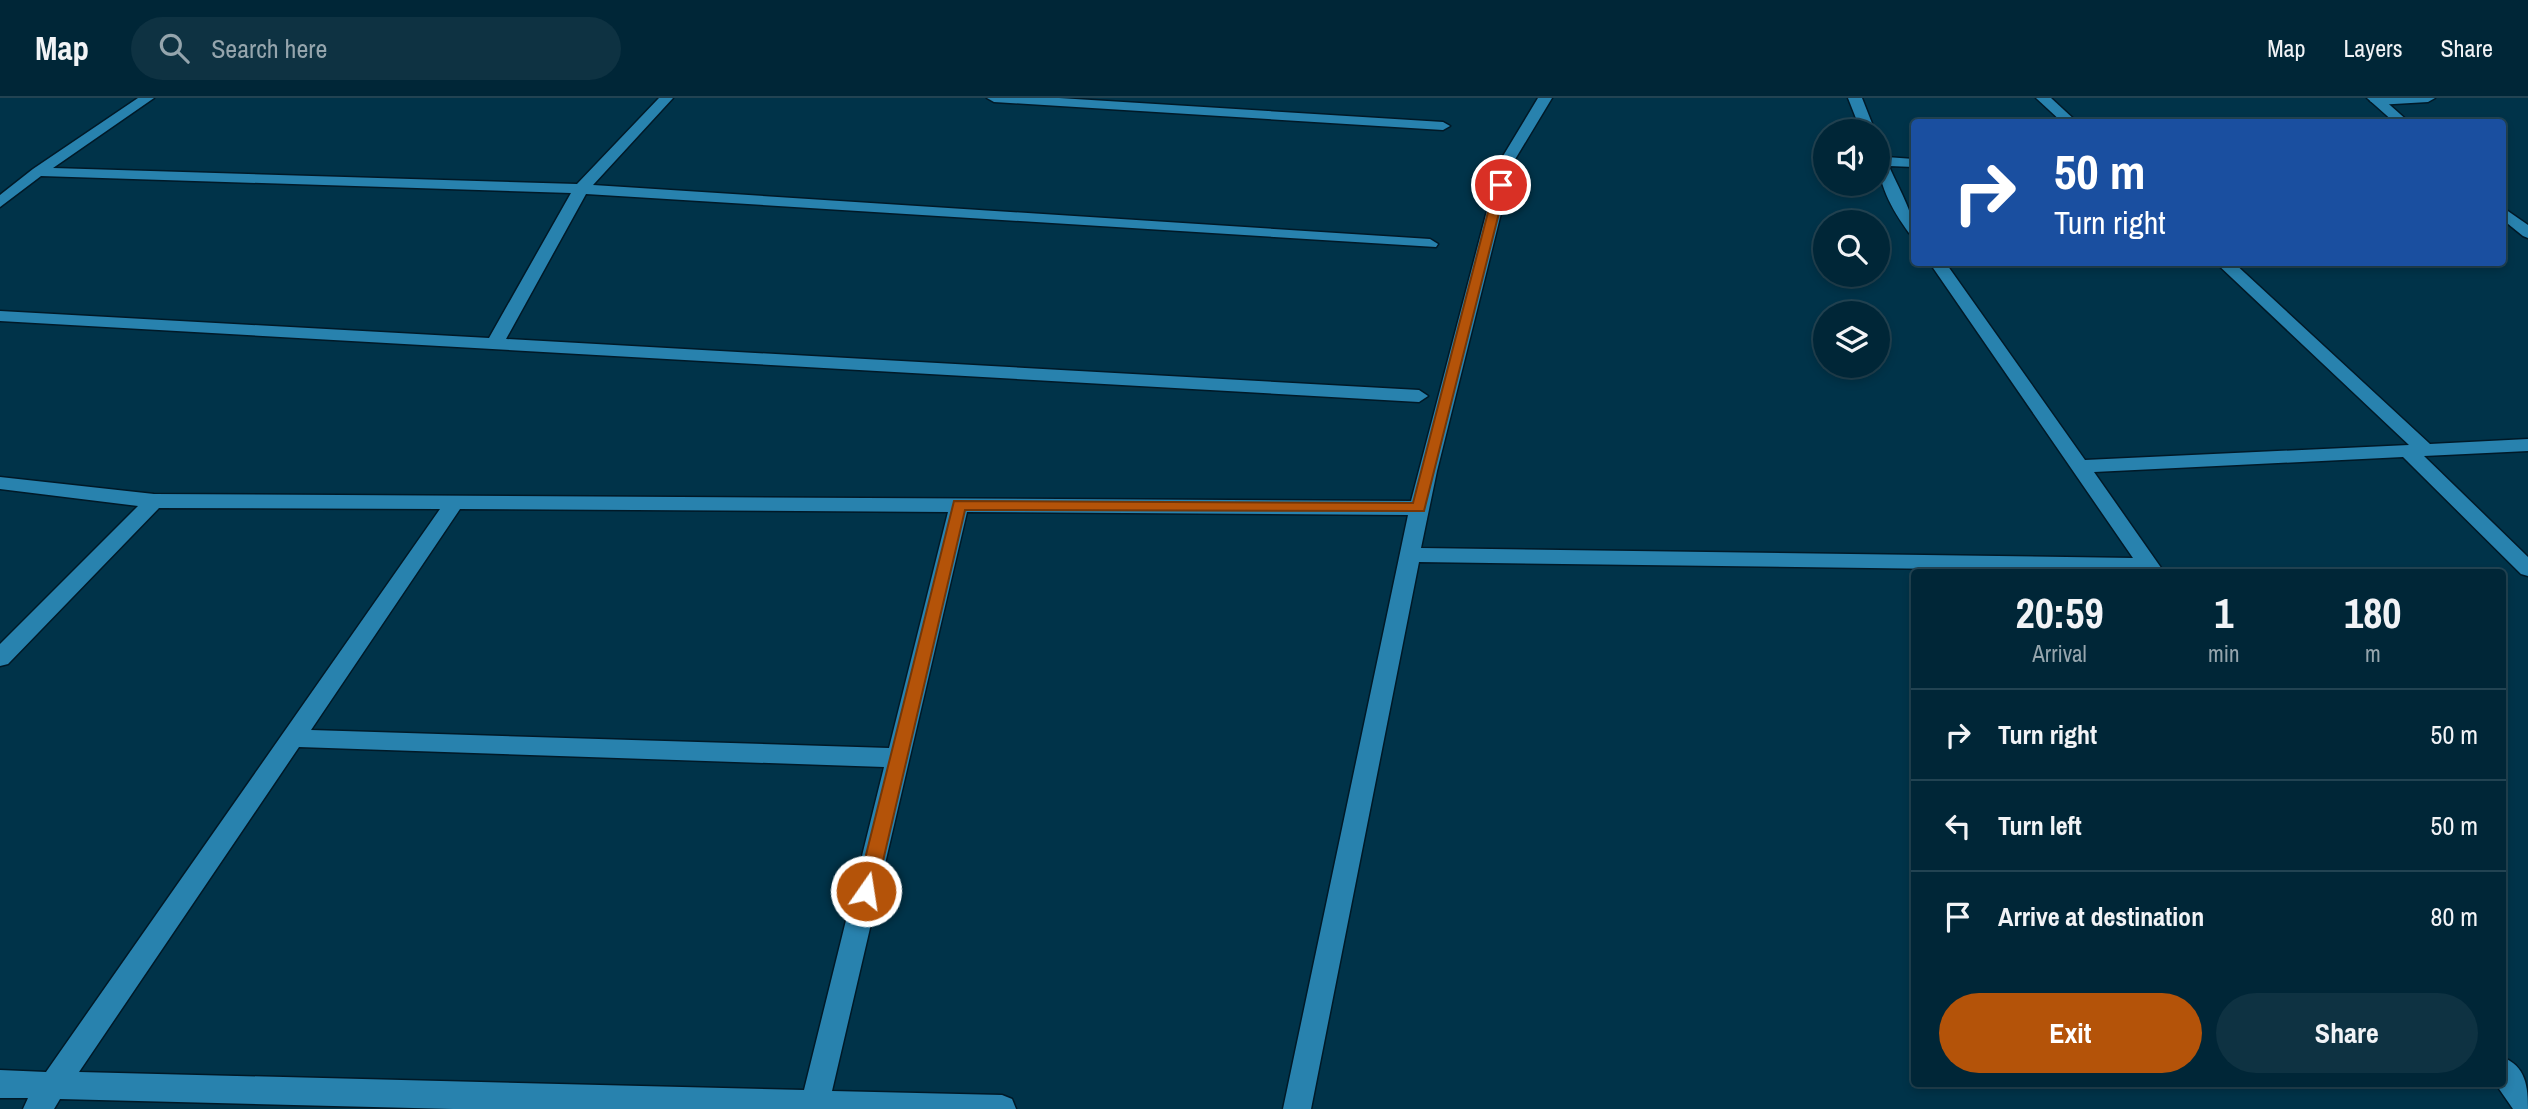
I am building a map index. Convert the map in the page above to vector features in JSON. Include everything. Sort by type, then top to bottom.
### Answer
[{"type":"street","points":[[0,202],[38,172],[147,98]]},
{"type":"street","points":[[494,345],[581,190],[666,98]]},
{"type":"street","points":[[994,98],[1443,126]]},
{"type":"street","points":[[1297,1109],[1419,508],[1507,161],[1545,98]]},
{"type":"street","points":[[1855,98],[1863,119]]},
{"type":"street","points":[[2043,98],[2067,119]]},
{"type":"street","points":[[2375,100],[2428,98]]},
{"type":"street","points":[[2375,100],[2398,119]]},
{"type":"street","points":[[1890,160],[1911,163]]},
{"type":"street","points":[[38,172],[581,190],[1430,244]]},
{"type":"street","points":[[1890,186],[1898,206],[1911,226]]},
{"type":"street","points":[[2506,214],[2528,233]]},
{"type":"street","points":[[1940,266],[2152,569]]},
{"type":"street","points":[[2227,266],[2417,450],[2528,569]]},
{"type":"street","points":[[0,316],[1419,396]]},
{"type":"street","points":[[2080,466],[2528,445]]},
{"type":"street","points":[[0,483],[153,501],[1419,508]]},
{"type":"street","points":[[0,658],[153,501]]},
{"type":"street","points":[[45,1098],[455,502]]},
{"type":"street","points":[[815,1104],[959,505]]},
{"type":"street","points":[[1410,555],[2152,569]]},
{"type":"street","points":[[293,738],[898,758]]},
{"type":"street","points":[[2506,1076],[2528,1106]]},
{"type":"street","points":[[0,1084],[45,1098],[815,1104],[1002,1109]]},
{"type":"route","points":[[866,891],[959,505],[1419,508],[1501,185]]}]
